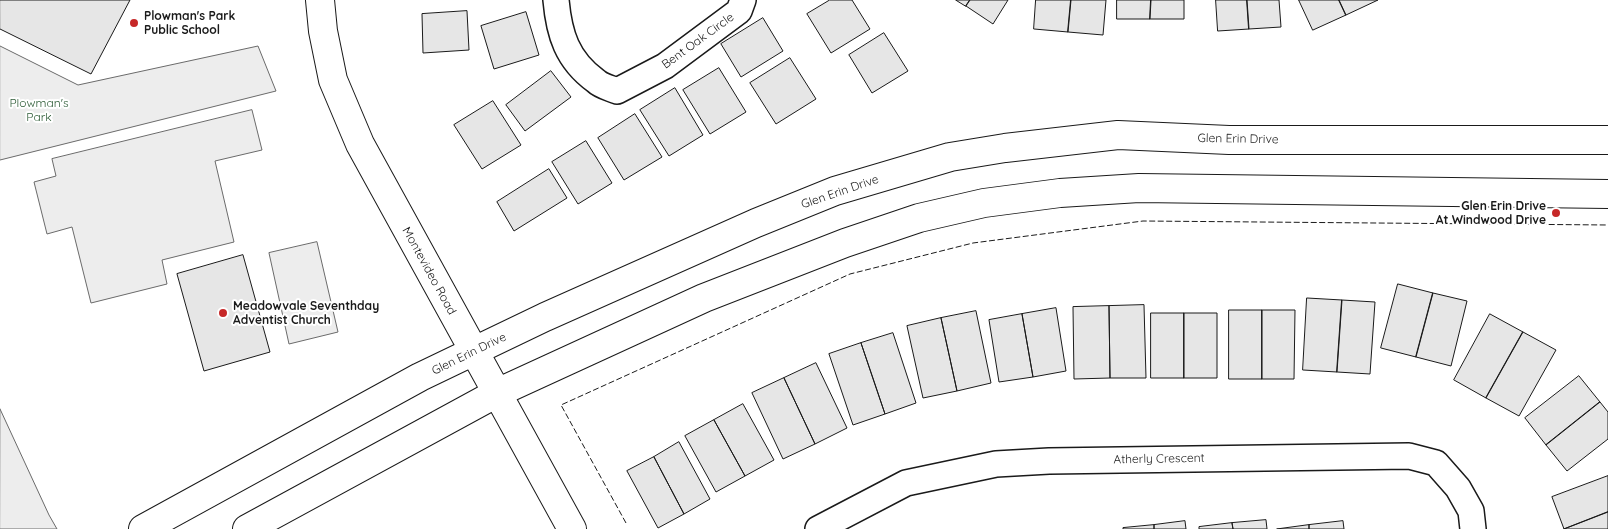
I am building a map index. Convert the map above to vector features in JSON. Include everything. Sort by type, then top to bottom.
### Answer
[{"type":"street","name":"Montevideo Road","points":[[320,0],[323,31],[333,80],[360,144],[572,529]]},
{"type":"street","name":"Bent Oak Circle","points":[[556,0],[558,25],[571,57],[596,82],[617,91],[664,66],[739,11],[743,0]]},
{"type":"street","name":"Glen Erin Drive","points":[[143,529],[474,350],[756,223],[836,191],[950,157],[1005,148],[1118,135],[1229,140],[1608,140]]},
{"type":"street","points":[[247,529],[497,393],[704,298],[844,243],[919,218],[984,203],[1060,193],[1140,188],[1608,194]]},
{"type":"street","name":"Atherly Crescent","points":[[818,529],[906,483],[996,464],[1049,461],[1409,456],[1436,463],[1458,488],[1471,511],[1473,529]]},
{"type":"shaded area","name":"Plowman's Park","points":[[0,46],[78,85],[258,46],[276,91],[0,160]]},
{"type":"shaded area","points":[[252,110],[262,150],[215,161],[234,242],[162,260],[167,284],[91,303],[72,227],[47,234],[34,182],[56,176],[52,159]]},
{"type":"shaded area","points":[[317,242],[338,332],[289,344],[269,253]]},
{"type":"shaded area","points":[[0,409],[49,515],[57,529],[0,529]]},
{"type":"building","points":[[0,0],[130,0],[91,74],[0,29]]},
{"type":"building","points":[[830,0],[852,0],[870,29],[831,53],[807,14]]},
{"type":"building","points":[[956,0],[970,0],[966,6]]},
{"type":"building","points":[[970,0],[1008,0],[993,24],[966,6]]},
{"type":"building","points":[[1036,0],[1071,0],[1068,32],[1034,29]]},
{"type":"building","points":[[1071,0],[1106,0],[1103,35],[1068,32]]},
{"type":"building","points":[[1117,0],[1151,0],[1150,19],[1117,19]]},
{"type":"building","points":[[1151,0],[1184,0],[1184,19],[1150,19]]},
{"type":"building","points":[[1216,0],[1247,0],[1249,29],[1218,31]]},
{"type":"building","points":[[1247,0],[1279,0],[1281,27],[1249,29]]},
{"type":"building","points":[[1299,0],[1339,0],[1346,15],[1313,30]]},
{"type":"building","points":[[1339,0],[1378,0],[1346,15]]},
{"type":"building","points":[[467,11],[469,50],[423,53],[422,14]]},
{"type":"building","points":[[526,12],[539,55],[494,69],[481,26]]},
{"type":"building","points":[[763,18],[783,51],[741,77],[721,44]]},
{"type":"building","points":[[884,33],[908,71],[872,93],[849,55]]},
{"type":"building","points":[[790,58],[816,99],[776,124],[750,83]]},
{"type":"building","points":[[719,68],[746,112],[710,134],[683,90]]},
{"type":"building","points":[[551,71],[571,97],[525,131],[506,105]]},
{"type":"building","points":[[675,88],[703,135],[669,156],[640,110]]},
{"type":"building","points":[[493,101],[521,145],[482,169],[454,125]]},
{"type":"building","points":[[635,114],[662,157],[624,180],[598,138]]},
{"type":"building","points":[[586,141],[612,183],[578,204],[552,162]]},
{"type":"building","points":[[549,169],[567,198],[514,231],[497,202]]},
{"type":"building","name":"Meadowvale Seventhday Adventist Church","points":[[243,255],[270,352],[204,371],[177,274]]},
{"type":"building","points":[[1398,284],[1433,293],[1416,357],[1381,348]]},
{"type":"building","points":[[1433,293],[1467,301],[1451,366],[1416,357]]},
{"type":"building","points":[[1307,298],[1342,300],[1337,372],[1303,370]]},
{"type":"building","points":[[1342,300],[1375,302],[1370,374],[1337,372]]},
{"type":"building","points":[[1144,305],[1146,378],[1110,378],[1109,306]]},
{"type":"building","points":[[1109,306],[1110,378],[1074,379],[1073,307]]},
{"type":"building","points":[[1056,308],[1066,371],[1033,377],[1022,314]]},
{"type":"building","points":[[1229,310],[1262,310],[1262,379],[1229,379]]},
{"type":"building","points":[[1262,310],[1295,310],[1294,379],[1262,379]]},
{"type":"building","points":[[976,311],[991,383],[957,391],[941,318]]},
{"type":"building","points":[[1151,313],[1184,313],[1184,378],[1151,378]]},
{"type":"building","points":[[1184,313],[1217,313],[1217,378],[1184,378]]},
{"type":"building","points":[[1022,314],[1033,377],[999,382],[989,320]]},
{"type":"building","points":[[1490,314],[1523,332],[1486,398],[1454,380]]},
{"type":"building","points":[[941,318],[957,391],[923,398],[907,326]]},
{"type":"building","points":[[1523,332],[1556,350],[1519,416],[1486,398]]},
{"type":"building","points":[[893,333],[916,403],[885,414],[861,343]]},
{"type":"building","points":[[861,343],[885,414],[853,425],[829,354]]},
{"type":"building","points":[[816,363],[847,428],[815,444],[784,378]]},
{"type":"building","points":[[1579,376],[1600,402],[1546,445],[1525,418]]},
{"type":"building","points":[[784,378],[815,444],[783,459],[752,393]]},
{"type":"building","points":[[1600,402],[1608,412],[1608,439],[1567,471],[1546,445]]},
{"type":"building","points":[[743,404],[774,460],[745,476],[714,420]]},
{"type":"building","points":[[714,420],[745,476],[716,492],[685,436]]},
{"type":"building","points":[[679,442],[710,499],[684,514],[654,457]]},
{"type":"building","points":[[654,457],[684,514],[658,528],[627,471]]},
{"type":"building","points":[[1608,476],[1608,512],[1564,529],[1552,497]]},
{"type":"building","points":[[1608,512],[1608,529],[1564,529]]},
{"type":"building","points":[[1266,520],[1267,529],[1233,529],[1232,523]]},
{"type":"building","points":[[1185,521],[1186,529],[1154,529],[1154,525]]},
{"type":"building","points":[[1343,521],[1344,529],[1309,529],[1309,525]]},
{"type":"building","points":[[1232,523],[1233,529],[1199,529],[1199,527]]},
{"type":"building","points":[[1154,525],[1154,529],[1123,529],[1123,528]]},
{"type":"building","points":[[1309,525],[1309,529],[1277,529]]},
{"type":"fence","points":[[626,523],[561,405],[850,274],[973,243],[1143,221],[1608,225]]},
{"type":"place","name":"Plowman's Park Public School","points":[[134,23]]},
{"type":"place","name":"Glen Erin Drive At Windwood Drive","points":[[1556,213]]},
{"type":"place","name":"Meadowvale Seventhday Adventist Church","points":[[223,313]]}]
